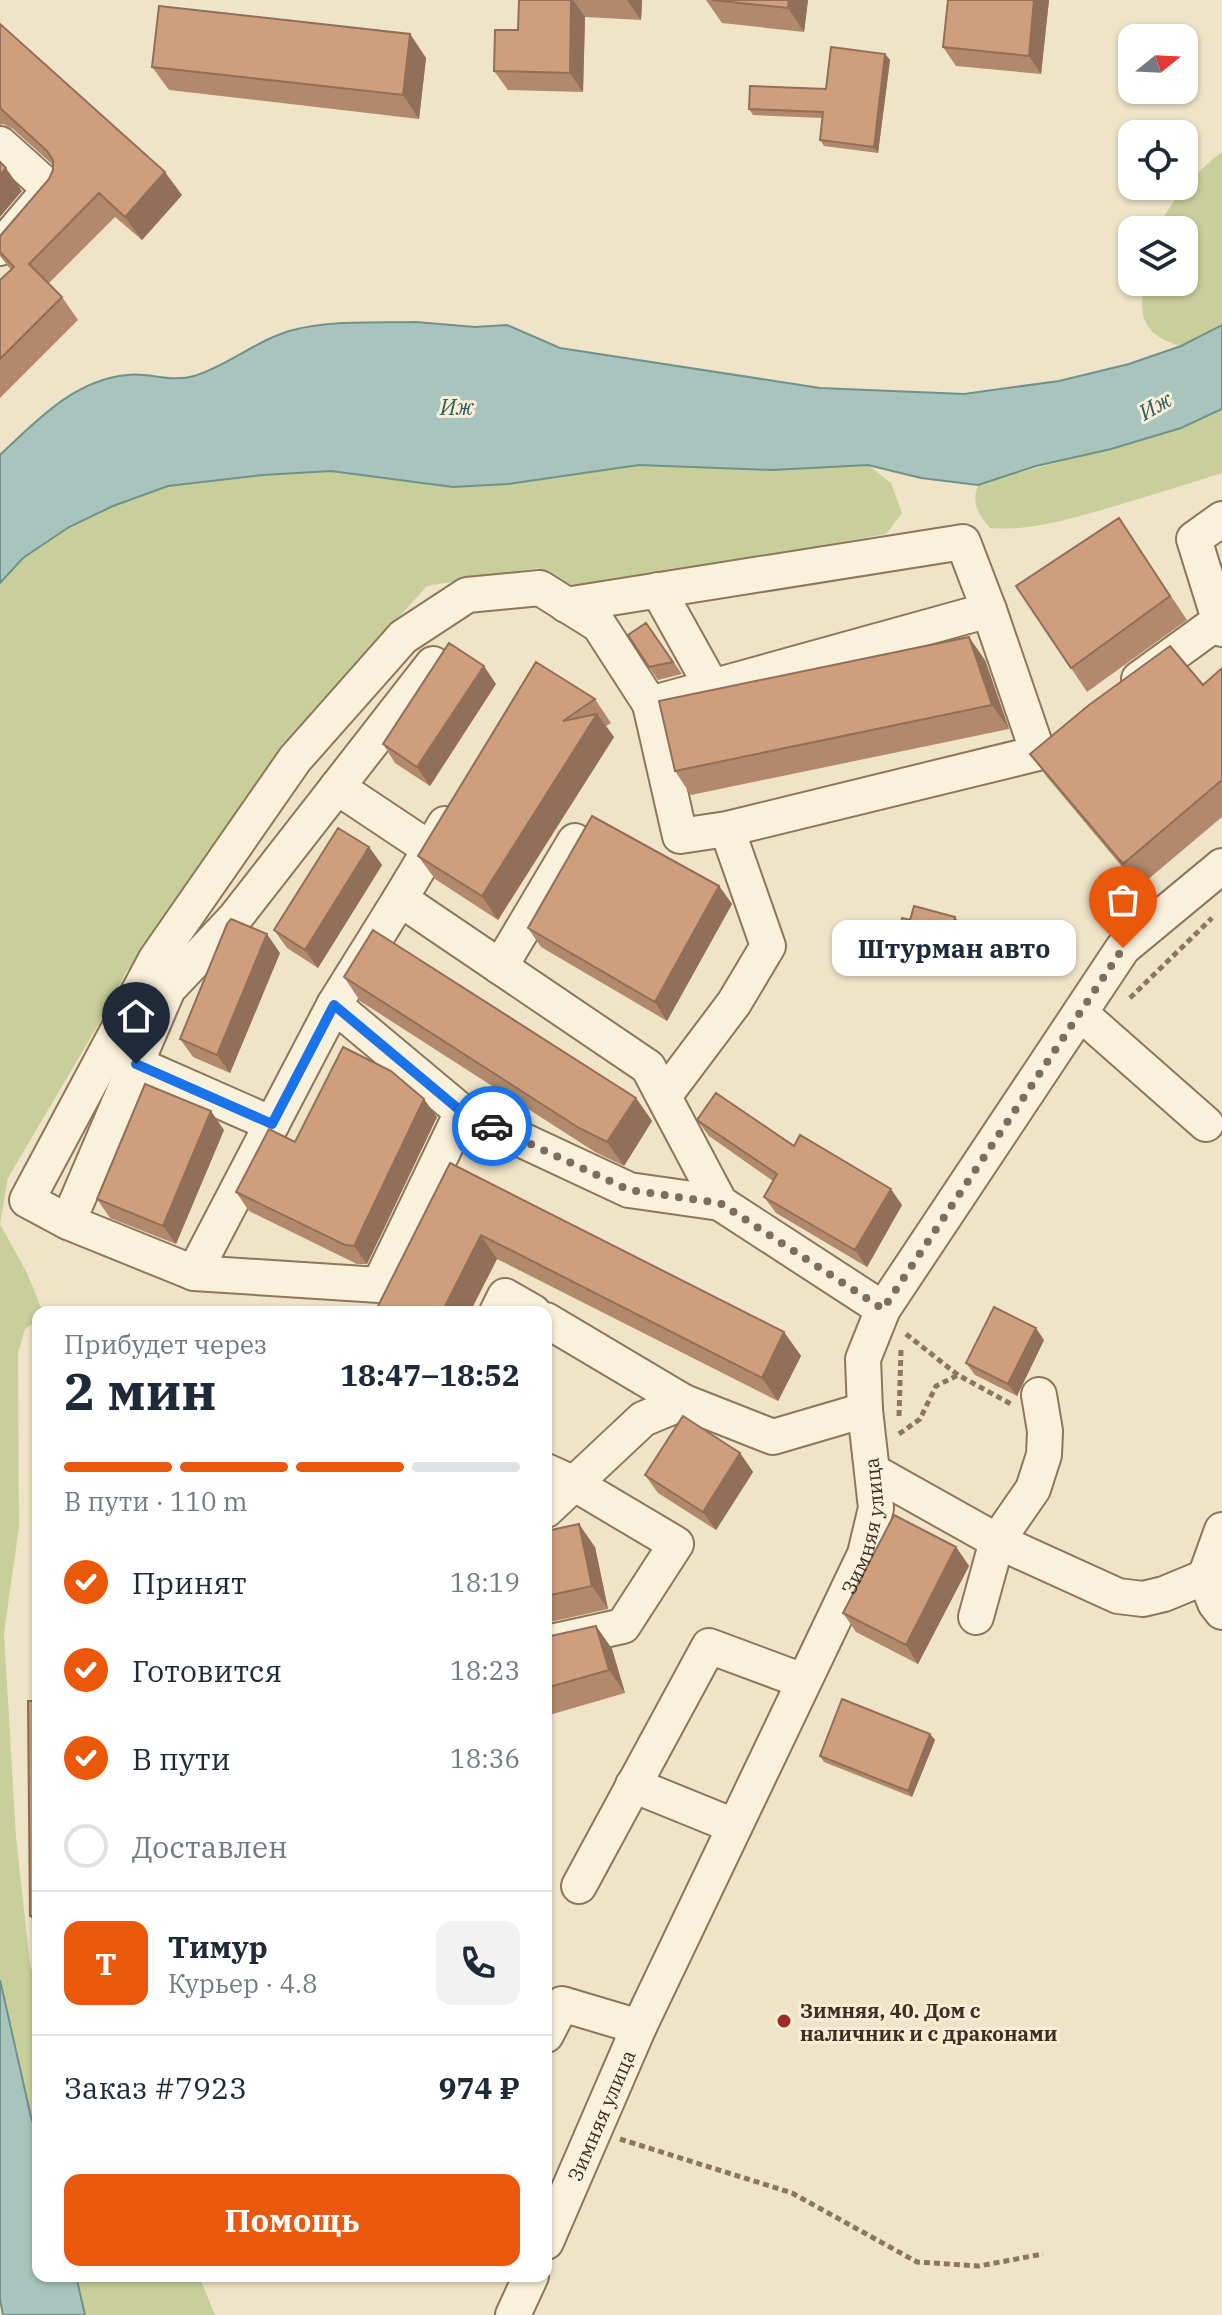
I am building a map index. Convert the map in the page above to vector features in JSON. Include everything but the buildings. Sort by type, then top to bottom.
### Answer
[{"type":"street","points":[[0,144],[50,189],[0,248]]},
{"type":"street","points":[[1120,693],[1221,625],[1194,539],[1222,519]]},
{"type":"street","points":[[462,1112],[379,1285],[194,1273],[68,1222],[27,1200],[156,959],[295,759],[403,637],[467,595],[540,588],[566,605],[599,625],[650,704],[680,836],[727,829],[1038,753],[963,542],[566,605]]},
{"type":"street","points":[[658,590],[712,687]]},
{"type":"street","points":[[650,704],[989,610]]},
{"type":"street","points":[[68,1222],[168,989],[235,918],[433,664]]},
{"type":"street","points":[[337,787],[430,849]]},
{"type":"street","points":[[194,1273],[334,1005],[461,798]]},
{"type":"street","points":[[664,1096],[734,1003],[768,946],[727,829]]},
{"type":"street","points":[[500,967],[575,841]]},
{"type":"street","name":"Зимняя улица","points":[[552,2228],[639,2027],[865,1554],[886,1478],[865,1410],[863,1359],[883,1309],[1089,1021],[1123,948],[1222,866]]},
{"type":"street","points":[[400,899],[648,1067],[720,1203]]},
{"type":"street","points":[[334,1005],[462,1112],[629,1190],[720,1203],[883,1309]]},
{"type":"street","points":[[1089,1021],[1206,1124]]},
{"type":"street","points":[[136,1064],[272,1124]]},
{"type":"street","points":[[500,1306],[505,1296],[522,1306]]},
{"type":"street","points":[[552,1324],[684,1402],[773,1437],[865,1410]]},
{"type":"street","points":[[552,1496],[560,1477],[643,1419],[684,1402]]},
{"type":"street","points":[[976,1617],[997,1541],[1033,1489],[1044,1455],[1041,1408]]},
{"type":"street","points":[[552,1642],[623,1626],[676,1544],[560,1477]]},
{"type":"street","points":[[886,1478],[997,1541],[1118,1596],[1143,1599],[1205,1577]]},
{"type":"street","points":[[1222,1530],[1205,1577],[1222,1612]]},
{"type":"street","points":[[579,1886],[709,1646],[803,1681]]},
{"type":"street","points":[[633,1785],[734,1826]]},
{"type":"street","points":[[552,2023],[562,2004],[639,2027]]},
{"type":"street","points":[[513,2315],[528,2282]]},
{"type":"path","points":[[1089,1021],[1222,908]]},
{"type":"path","points":[[886,1478],[899,1434],[902,1330],[958,1375],[1041,1408]]},
{"type":"path","points":[[899,1434],[920,1419],[936,1386],[958,1375]]},
{"type":"path","points":[[593,2130],[792,2193],[917,2262],[979,2266],[1043,2254]]},
{"type":"green space","points":[[1222,152],[1222,325],[1181,346],[1152,331],[1144,316],[1142,296],[1198,296],[1198,216],[1165,216],[1176,200],[1198,200],[1198,173]]},
{"type":"green space","points":[[1222,409],[1222,473],[1098,511],[1031,527],[990,528],[977,508],[975,497],[978,485],[1132,442]]},
{"type":"green space","points":[[639,465],[773,470],[868,465],[891,483],[902,513],[886,534],[571,591],[538,568],[427,586],[306,720],[218,838],[164,929],[126,972],[8,1178],[0,1224],[0,583],[23,558],[69,527],[113,506],[168,486],[263,475],[331,471],[453,487],[508,484]]},
{"type":"green space","points":[[0,1224],[27,1273],[41,1306],[32,1306],[32,1324],[25,1329],[18,1353],[19,1527],[4,1633],[16,1837],[32,1971],[32,2120],[0,1980]]},
{"type":"green space","points":[[77,2282],[201,2282],[215,2315],[85,2315]]},
{"type":"water","name":"Иж","points":[[416,322],[475,327],[507,325],[560,348],[820,388],[964,394],[1059,381],[1129,364],[1181,346],[1222,325],[1222,409],[1181,428],[1111,449],[1036,466],[978,485],[921,478],[868,465],[772,470],[639,465],[508,484],[453,487],[331,471],[168,486],[113,506],[69,527],[23,558],[0,583],[0,455],[57,404],[108,378],[127,375],[194,376],[293,330],[323,325]]},
{"type":"water","points":[[0,1980],[32,2120],[32,2282],[77,2282],[85,2315],[3,2315],[0,2299]]},
{"type":"way so far","points":[[492,1126],[629,1190],[720,1203],[883,1309],[1123,948]]},
{"type":"place","name":"Штурман авто","points":[[1123,948]]},
{"type":"place","name":"Зимняя, 40. Дом с наличник и с драконами","points":[[784,2021]]},
{"type":"route","points":[[136,1064],[272,1124],[334,1005],[462,1112],[492,1126]]}]
